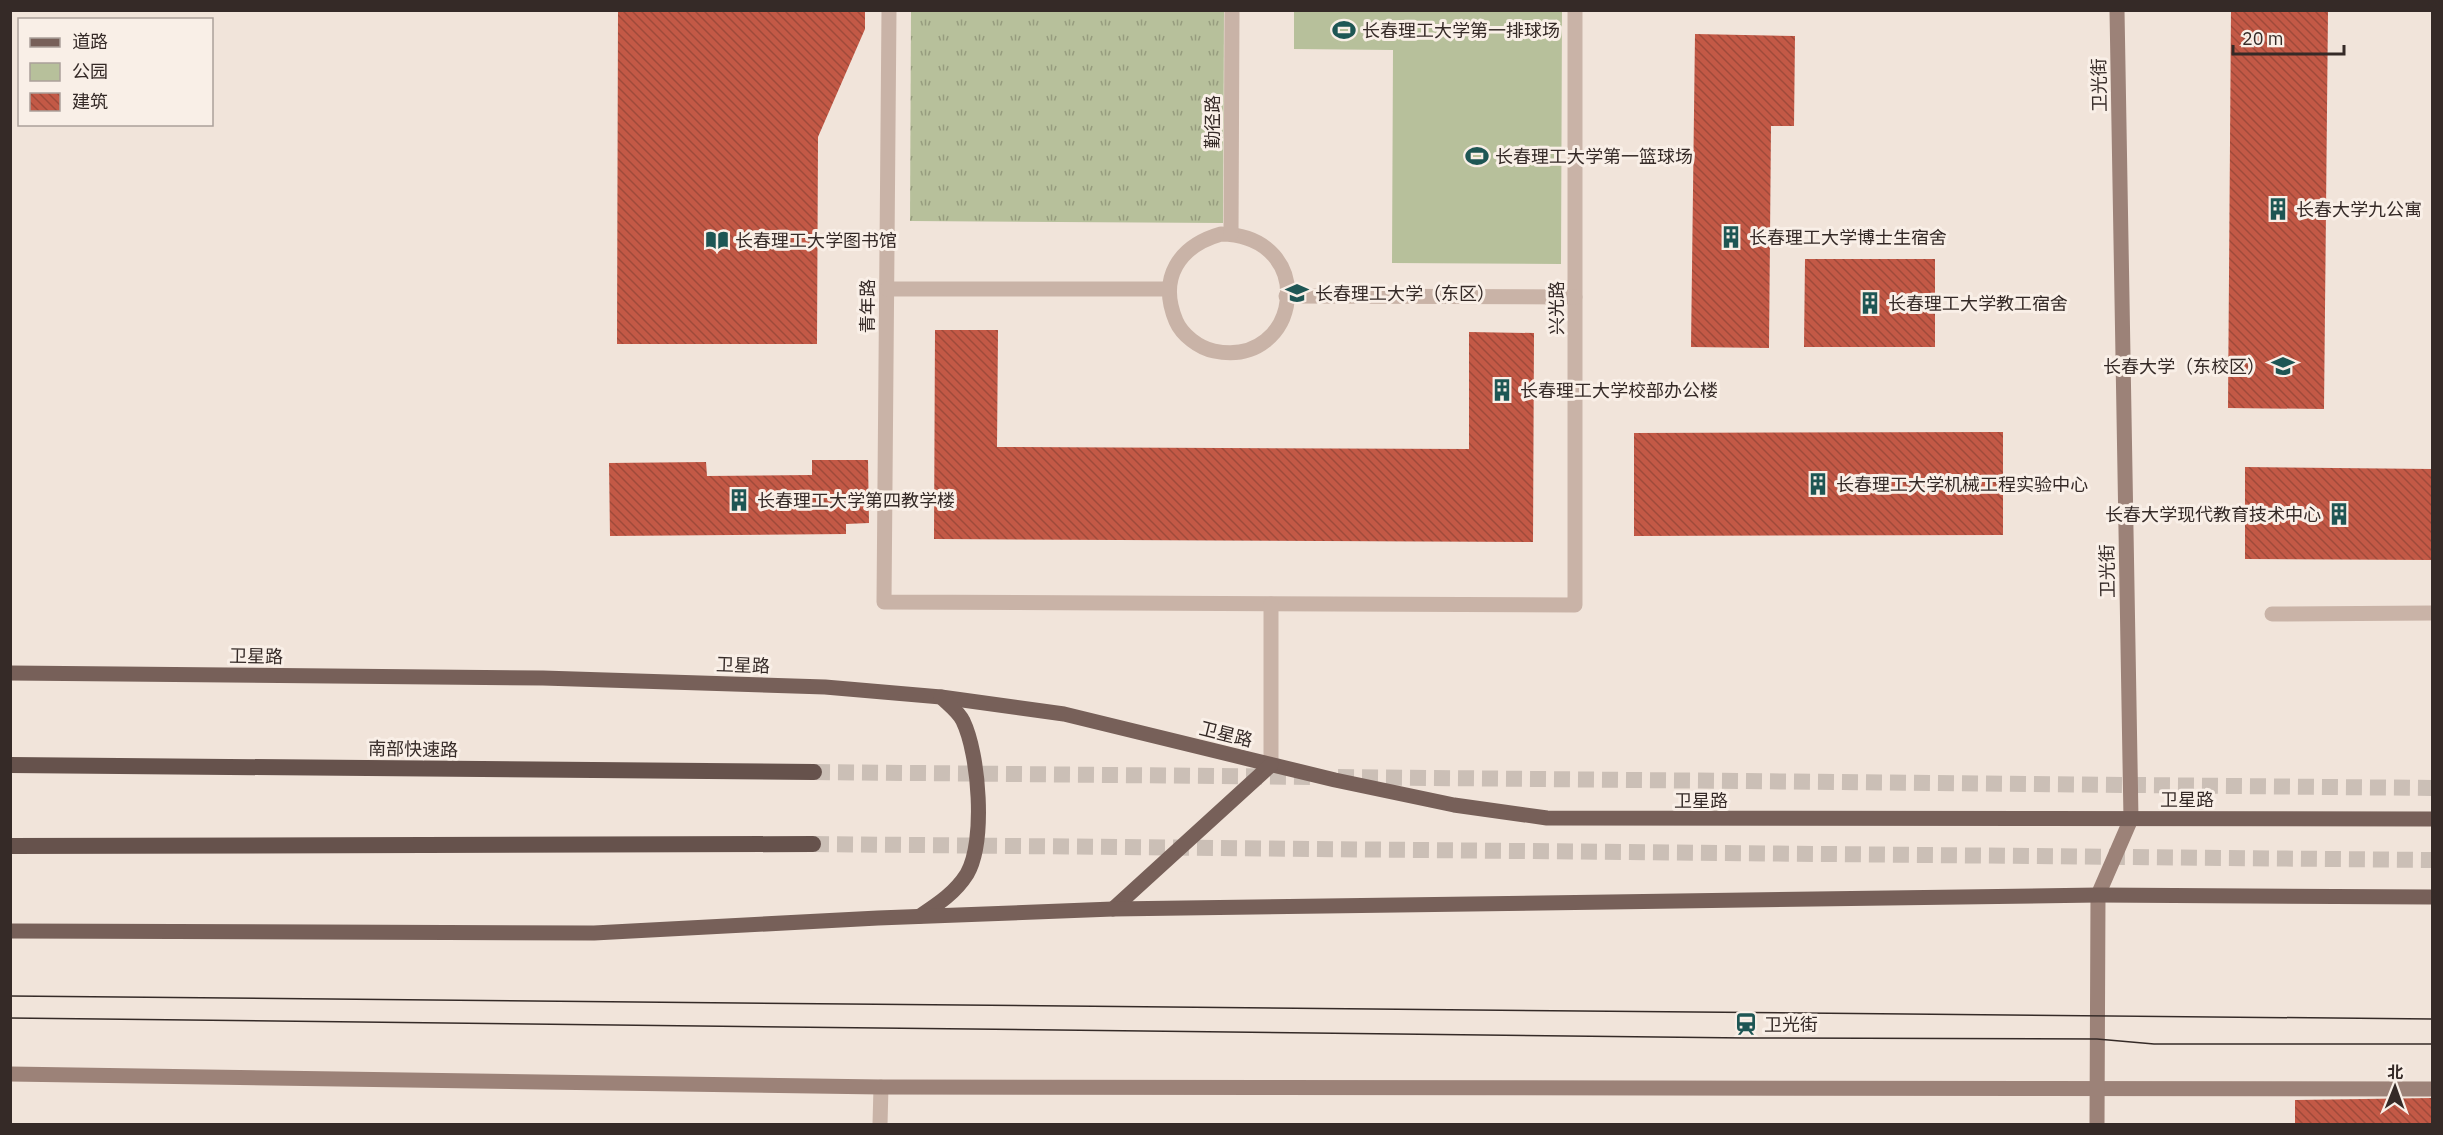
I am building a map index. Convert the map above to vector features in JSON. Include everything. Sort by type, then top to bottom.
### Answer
[{"type":"highway","name":"南部快速路","points":[[10,765],[814,772]]},
{"type":"highway","points":[[14,847],[813,844]]},
{"type":"main road","name":"卫光街","points":[[2097,1125],[2098,895],[2131,819],[2117,10]]},
{"type":"main road","name":"卫星路","points":[[10,673],[543,678],[825,687],[941,697],[1064,714],[1271,765],[1454,805],[1547,818],[2433,819]]},
{"type":"main road","points":[[920,916],[952,894],[969,871],[977,833],[979,788],[972,746],[962,718],[941,697]]},
{"type":"main road","points":[[1113,909],[1271,765]]},
{"type":"main road","points":[[10,931],[594,933],[920,916],[1113,909],[2098,895],[2433,897]]},
{"type":"main road","points":[[10,1074],[881,1087],[2433,1089]]},
{"type":"lane","name":"青年路","points":[[889,10],[884,603],[1271,604]]},
{"type":"lane","name":"勤径路","points":[[1230,234],[1232,10]]},
{"type":"lane","name":"兴光路","points":[[1271,604],[1575,605],[1575,10]]},
{"type":"lane","points":[[1230,234],[1260,242],[1276,256],[1286,273],[1286,312],[1277,330],[1263,343],[1245,351],[1227,354],[1199,345],[1178,326],[1170,308],[1168,289],[1174,269],[1185,252],[1201,240],[1230,234]]},
{"type":"lane","points":[[887,289],[1168,289]]},
{"type":"lane","points":[[1286,296],[1575,297]]},
{"type":"lane","points":[[1271,604],[1271,765]]},
{"type":"lane","points":[[2272,614],[2433,613]]},
{"type":"lane","points":[[880,1125],[881,1087]]},
{"type":"green space","points":[[911,11],[1224,11],[1223,223],[910,221]]},
{"type":"green space","name":"长春理工大学第一篮球场","points":[[1294,11],[1562,11],[1561,264],[1392,263],[1393,50],[1294,49]]},
{"type":"building","name":"长春理工大学图书馆","points":[[618,10],[865,10],[865,29],[818,137],[817,344],[617,344]]},
{"type":"building","name":"长春大学九公寓","points":[[2231,10],[2328,10],[2324,409],[2228,408]]},
{"type":"building","name":"长春理工大学博士生宿舍","points":[[1695,34],[1795,36],[1794,126],[1771,126],[1769,348],[1691,347]]},
{"type":"building","name":"长春理工大学教工宿舍","points":[[1805,259],[1935,259],[1935,347],[1804,347]]},
{"type":"building","name":"长春理工大学校部办公楼","points":[[935,330],[998,330],[997,447],[1469,449],[1469,332],[1534,333],[1533,542],[934,539]]},
{"type":"building","name":"长春理工大学机械工程实验中心","points":[[2003,432],[2003,535],[1634,536],[1634,433]]},
{"type":"building","name":"长春理工大学第四教学楼","points":[[812,460],[868,460],[869,523],[846,524],[846,534],[610,536],[609,463],[706,462],[707,476],[812,475]]},
{"type":"building","name":"长春大学现代教育技术中心","points":[[2245,467],[2432,469],[2432,560],[2245,559]]},
{"type":"building","points":[[2432,1098],[2432,1124],[2295,1124],[2295,1100]]},
{"type":"tunnel","points":[[814,772],[1313,777]]},
{"type":"tunnel","points":[[1338,777],[2432,788]]},
{"type":"tunnel","points":[[813,844],[2432,860]]},
{"type":"tram line","points":[[10,996],[2432,1019]]},
{"type":"tram line","points":[[10,1018],[1746,1038],[2097,1039],[2154,1044],[2432,1044]]},
{"type":"place","name":"长春理工大学第一排球场","points":[[1344,30]]},
{"type":"place","name":"长春理工大学第一篮球场","points":[[1477,156]]},
{"type":"place","name":"长春大学九公寓","points":[[2278,209]]},
{"type":"place","name":"长春理工大学博士生宿舍","points":[[1731,237]]},
{"type":"place","name":"长春理工大学图书馆","points":[[717,240]]},
{"type":"place","name":"长春理工大学（东区）","points":[[1297,293]]},
{"type":"place","name":"长春理工大学教工宿舍","points":[[1870,303]]},
{"type":"place","name":"长春大学（东校区）","points":[[2283,366]]},
{"type":"place","name":"长春理工大学校部办公楼","points":[[1502,390]]},
{"type":"place","name":"长春理工大学机械工程实验中心","points":[[1818,484]]},
{"type":"place","name":"长春理工大学第四教学楼","points":[[739,500]]},
{"type":"place","name":"长春大学现代教育技术中心","points":[[2339,514]]},
{"type":"place","name":"卫光街","points":[[1746,1024]]}]
